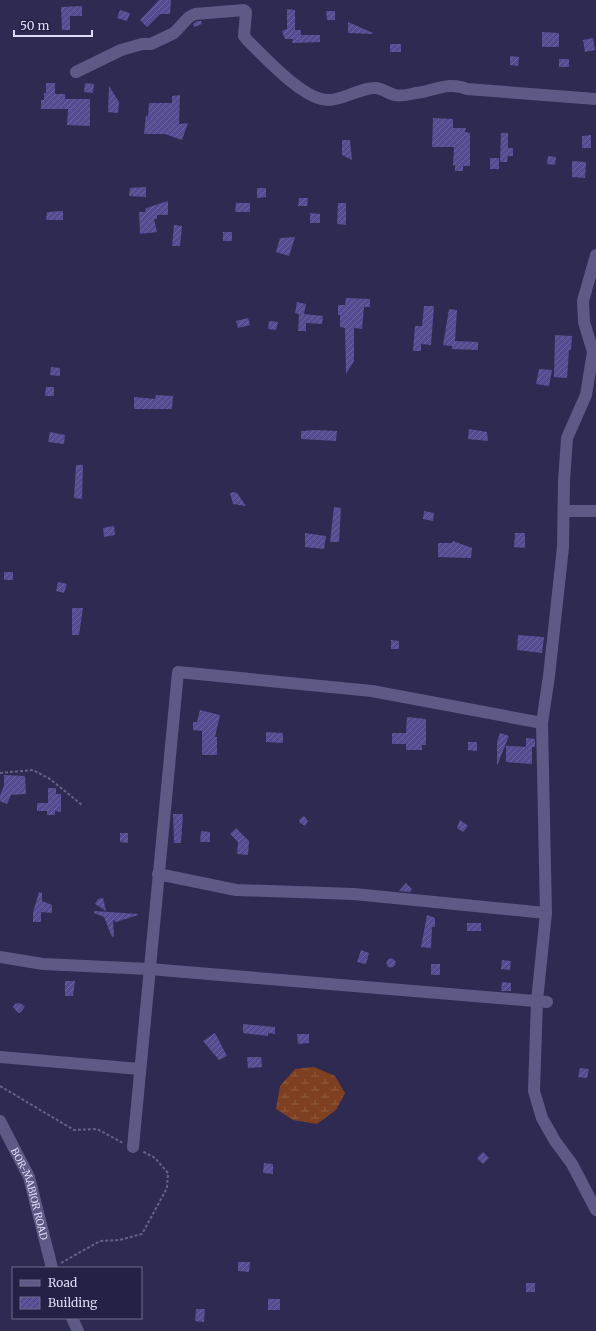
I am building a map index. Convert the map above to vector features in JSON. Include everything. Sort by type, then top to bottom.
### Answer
[{"type":"street","points":[[76,72],[121,50],[142,44],[150,44],[174,33],[189,16],[195,14],[244,10],[246,12],[244,36],[248,41],[302,89],[312,96],[327,100],[375,88],[395,95],[405,95],[449,85],[459,85],[466,88],[596,99]]},
{"type":"street","points":[[596,255],[584,301],[584,322],[593,352],[586,395],[567,438],[563,547],[558,606],[542,723],[546,913],[542,1001],[534,1090],[542,1118],[555,1141],[572,1164],[596,1210]]},
{"type":"street","points":[[564,511],[596,511]]},
{"type":"street","points":[[132,1147],[178,672],[372,691],[542,723]]},
{"type":"street","points":[[158,874],[236,890],[354,894],[546,913]]},
{"type":"street","points":[[0,957],[44,964],[150,969],[542,1001]]},
{"type":"street","points":[[0,1057],[140,1068]]},
{"type":"street","name":"BOR-MABIOR ROAD","points":[[0,1121],[29,1177],[52,1267]]},
{"type":"street","points":[[72,1319],[78,1331]]},
{"type":"path","points":[[0,772],[33,770],[50,779],[82,805]]},
{"type":"path","points":[[0,1086],[74,1130],[97,1130],[155,1158],[168,1173],[167,1188],[142,1234],[119,1240],[100,1241],[67,1261],[52,1267]]},
{"type":"green space","points":[[314,1067],[335,1076],[345,1093],[336,1110],[317,1124],[293,1120],[276,1109],[280,1086],[295,1069]]},
{"type":"building","points":[[159,0],[171,0],[170,14],[160,14],[147,27],[140,20]]},
{"type":"building","points":[[82,6],[82,16],[70,16],[70,30],[62,30],[61,7]]},
{"type":"building","points":[[287,9],[295,10],[295,30],[301,30],[301,35],[320,35],[320,42],[292,43],[293,39],[285,39],[282,31],[287,29]]},
{"type":"building","points":[[120,10],[130,13],[127,21],[117,18]]},
{"type":"building","points":[[326,11],[335,11],[335,20],[327,20]]},
{"type":"building","points":[[197,21],[201,21],[202,24],[194,27],[193,24]]},
{"type":"building","points":[[348,22],[373,33],[373,34],[348,33]]},
{"type":"building","points":[[542,32],[559,33],[559,47],[542,47]]},
{"type":"building","points":[[593,38],[595,50],[585,52],[583,40]]},
{"type":"building","points":[[390,44],[401,44],[401,52],[390,52]]},
{"type":"building","points":[[510,56],[519,57],[518,66],[510,65]]},
{"type":"building","points":[[559,59],[569,59],[569,67],[559,67]]},
{"type":"building","points":[[46,83],[55,83],[55,94],[65,94],[65,99],[90,99],[90,126],[67,125],[68,109],[41,109],[41,100],[44,100],[44,93],[46,93]]},
{"type":"building","points":[[85,83],[94,84],[93,93],[84,92]]},
{"type":"building","points":[[109,86],[119,102],[118,113],[108,112]]},
{"type":"building","points":[[180,95],[179,124],[188,123],[182,140],[165,134],[144,134],[146,115],[148,117],[149,103],[172,103],[172,96]]},
{"type":"building","points":[[433,118],[453,119],[453,128],[466,128],[465,132],[470,133],[470,166],[463,166],[463,171],[455,171],[455,166],[453,165],[454,147],[432,147]]},
{"type":"building","points":[[501,133],[508,133],[508,148],[513,148],[513,156],[508,156],[507,162],[500,162]]},
{"type":"building","points":[[591,135],[591,148],[582,148],[582,136]]},
{"type":"building","points":[[342,140],[350,140],[352,160],[342,155]]},
{"type":"building","points":[[548,156],[556,157],[555,165],[547,164]]},
{"type":"building","points":[[490,158],[499,158],[499,169],[490,169]]},
{"type":"building","points":[[572,161],[586,162],[585,178],[572,177]]},
{"type":"building","points":[[146,187],[146,197],[129,196],[130,188]]},
{"type":"building","points":[[257,188],[266,188],[266,197],[257,198]]},
{"type":"building","points":[[299,198],[308,198],[307,206],[298,206]]},
{"type":"building","points":[[168,201],[168,215],[157,215],[157,219],[154,219],[157,232],[140,234],[139,212],[145,212],[146,208]]},
{"type":"building","points":[[236,203],[250,203],[250,212],[235,212]]},
{"type":"building","points":[[338,203],[346,203],[346,225],[337,224]]},
{"type":"building","points":[[63,211],[63,220],[46,220],[47,212]]},
{"type":"building","points":[[310,213],[320,214],[320,223],[310,223]]},
{"type":"building","points":[[174,225],[182,226],[180,246],[172,246]]},
{"type":"building","points":[[223,232],[232,232],[232,241],[223,241]]},
{"type":"building","points":[[295,237],[289,256],[276,252],[280,238]]},
{"type":"building","points":[[346,298],[370,299],[370,307],[364,307],[362,329],[354,328],[354,361],[346,374],[345,328],[340,327],[338,305],[345,305]]},
{"type":"building","points":[[297,302],[306,304],[304,314],[323,316],[322,324],[306,323],[306,331],[298,331],[299,314],[295,313]]},
{"type":"building","points":[[424,306],[434,306],[431,345],[421,344],[421,351],[413,351],[415,326],[422,326]]},
{"type":"building","points":[[449,309],[457,310],[455,341],[478,342],[478,350],[452,349],[452,346],[443,345]]},
{"type":"building","points":[[248,318],[250,325],[238,328],[236,321]]},
{"type":"building","points":[[269,321],[278,322],[276,330],[268,329]]},
{"type":"building","points":[[555,335],[572,336],[571,350],[569,350],[567,378],[554,377]]},
{"type":"building","points":[[51,367],[60,368],[60,376],[50,375]]},
{"type":"building","points":[[539,369],[552,370],[549,386],[536,384]]},
{"type":"building","points":[[46,387],[54,387],[54,396],[45,396]]},
{"type":"building","points":[[156,395],[173,396],[172,409],[134,409],[134,397],[155,399]]},
{"type":"building","points":[[469,429],[487,432],[488,441],[468,439]]},
{"type":"building","points":[[301,431],[337,431],[336,441],[301,439]]},
{"type":"building","points":[[50,432],[65,435],[64,444],[48,442]]},
{"type":"building","points":[[76,465],[83,465],[82,499],[74,498]]},
{"type":"building","points":[[230,493],[237,493],[246,506],[233,504]]},
{"type":"building","points":[[334,507],[341,508],[339,542],[330,542]]},
{"type":"building","points":[[424,511],[434,513],[433,521],[423,519]]},
{"type":"building","points":[[114,526],[115,535],[104,537],[103,528]]},
{"type":"building","points":[[305,533],[326,536],[324,549],[305,547]]},
{"type":"building","points":[[515,533],[525,533],[525,548],[514,547]]},
{"type":"building","points":[[453,541],[472,548],[471,558],[438,557],[438,543],[452,543]]},
{"type":"building","points":[[4,572],[13,572],[13,580],[4,580]]},
{"type":"building","points":[[58,582],[67,584],[64,593],[56,591]]},
{"type":"building","points":[[72,608],[83,608],[79,635],[72,635]]},
{"type":"building","points":[[518,635],[544,637],[542,653],[517,650]]},
{"type":"building","points":[[391,640],[399,641],[399,649],[391,649]]},
{"type":"building","points":[[200,710],[220,715],[215,737],[217,737],[217,755],[202,755],[202,731],[193,730],[193,722],[197,722]]},
{"type":"building","points":[[407,717],[426,719],[426,745],[422,745],[422,750],[406,750],[406,744],[392,744],[392,733],[406,733]]},
{"type":"building","points":[[266,732],[283,733],[283,743],[266,742]]},
{"type":"building","points":[[500,733],[509,736],[497,766],[497,742]]},
{"type":"building","points":[[526,738],[535,739],[535,747],[526,747]]},
{"type":"building","points":[[468,742],[477,742],[477,751],[468,750]]},
{"type":"building","points":[[506,746],[532,747],[532,764],[506,762]]},
{"type":"building","points":[[4,775],[25,776],[26,794],[11,795],[7,804],[0,801],[0,795],[4,786]]},
{"type":"building","points":[[48,788],[56,788],[56,794],[61,794],[61,812],[55,811],[55,815],[47,815],[47,811],[37,811],[37,803],[48,803]]},
{"type":"building","points":[[173,814],[183,814],[181,843],[174,843]]},
{"type":"building","points":[[304,816],[308,821],[305,826],[300,823],[299,820]]},
{"type":"building","points":[[460,820],[468,826],[463,832],[457,828]]},
{"type":"building","points":[[236,828],[249,841],[248,855],[237,854],[238,842],[230,834]]},
{"type":"building","points":[[201,831],[210,832],[210,842],[200,842]]},
{"type":"building","points":[[120,833],[128,833],[128,843],[120,842]]},
{"type":"building","points":[[406,883],[412,889],[410,892],[399,891]]},
{"type":"building","points":[[39,892],[42,893],[42,901],[52,905],[52,913],[41,912],[41,922],[33,922],[33,912]]},
{"type":"building","points":[[103,898],[106,911],[95,904],[98,899]]},
{"type":"building","points":[[94,911],[138,915],[116,922],[113,920],[114,936],[112,937],[104,917],[94,913]]},
{"type":"building","points":[[427,915],[435,918],[435,927],[432,927],[431,948],[421,947]]},
{"type":"building","points":[[467,923],[481,923],[481,931],[467,931]]},
{"type":"building","points":[[361,950],[369,953],[366,964],[357,962]]},
{"type":"building","points":[[391,958],[396,963],[391,968],[386,963]]},
{"type":"building","points":[[502,960],[511,961],[510,970],[501,969]]},
{"type":"building","points":[[431,964],[440,964],[440,975],[431,975]]},
{"type":"building","points":[[65,981],[75,981],[73,996],[65,996]]},
{"type":"building","points":[[502,982],[511,983],[511,991],[501,991]]},
{"type":"building","points":[[19,1003],[25,1006],[21,1012],[18,1013],[13,1007],[15,1004]]},
{"type":"building","points":[[243,1024],[275,1027],[275,1034],[268,1033],[268,1036],[243,1033]]},
{"type":"building","points":[[215,1033],[227,1056],[219,1060],[203,1041]]},
{"type":"building","points":[[297,1034],[309,1034],[309,1043],[298,1044]]},
{"type":"building","points":[[247,1057],[261,1057],[262,1067],[248,1068]]},
{"type":"building","points":[[580,1068],[589,1069],[587,1078],[578,1077]]},
{"type":"building","points":[[483,1152],[489,1158],[483,1164],[477,1158]]},
{"type":"building","points":[[264,1163],[273,1164],[273,1174],[263,1173]]},
{"type":"building","points":[[238,1262],[250,1262],[249,1272],[238,1271]]},
{"type":"building","points":[[526,1283],[535,1283],[535,1292],[526,1292]]},
{"type":"building","points":[[268,1299],[280,1299],[280,1310],[268,1310]]},
{"type":"building","points":[[196,1309],[205,1309],[204,1322],[195,1321]]}]
